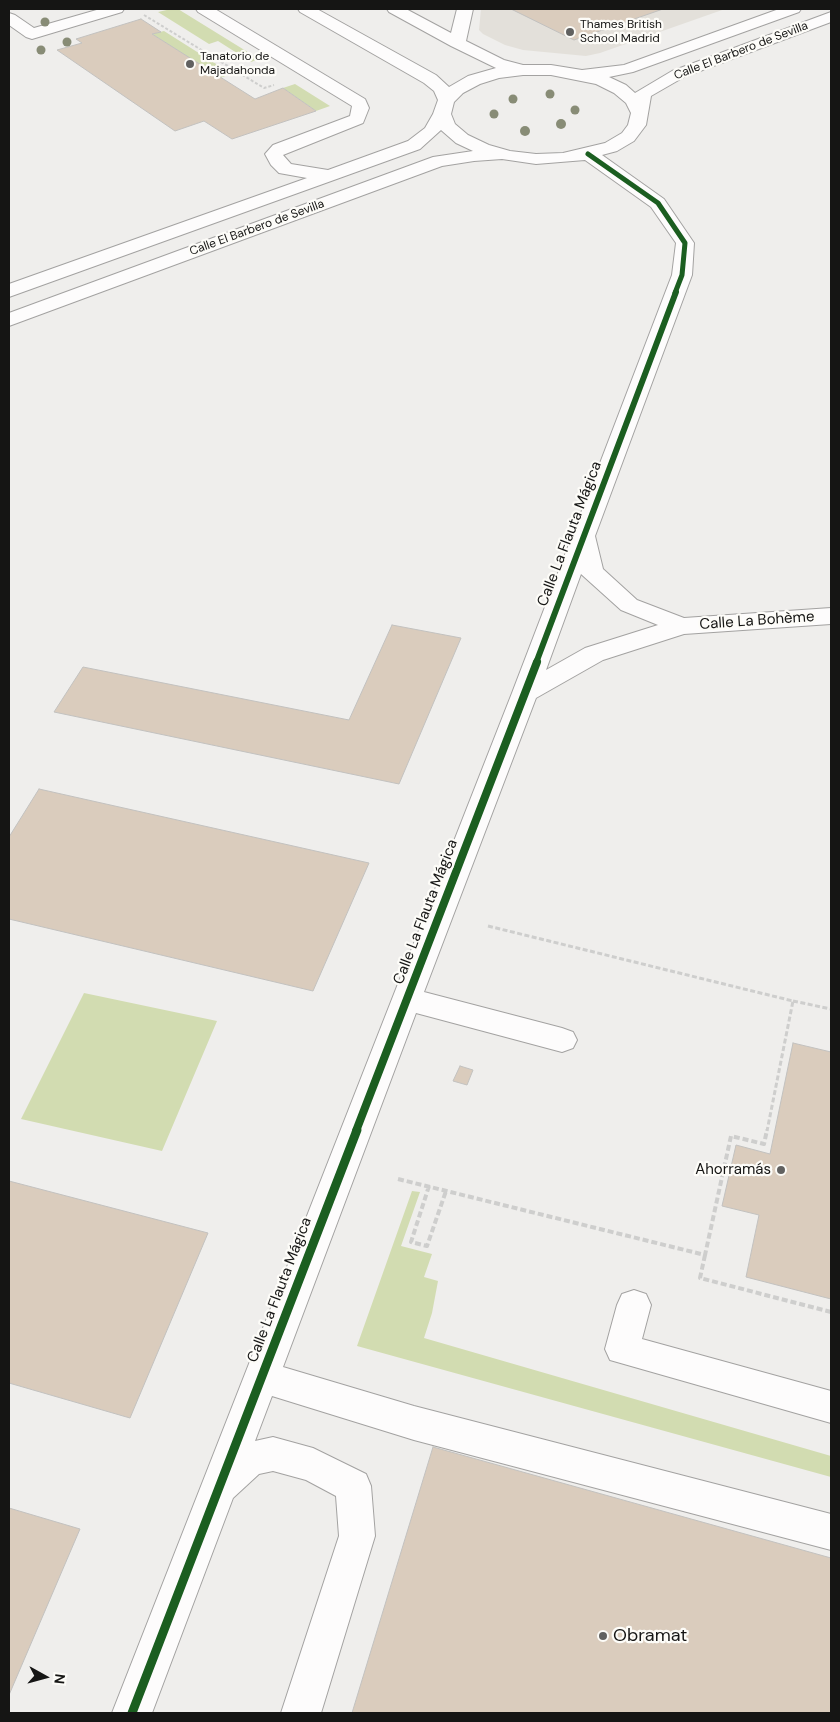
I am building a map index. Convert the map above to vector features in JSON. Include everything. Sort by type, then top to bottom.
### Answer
[{"type":"street","points":[[9,14],[25,9]]},
{"type":"street","points":[[9,18],[32,34],[116,9]]},
{"type":"street","points":[[191,9],[350,108],[348,114],[340,118],[268,145],[263,153],[264,162],[287,183],[286,191]]},
{"type":"street","points":[[204,9],[359,102],[361,108],[356,119],[279,149],[274,154],[277,161],[285,169],[330,175]]},
{"type":"street","points":[[306,9],[430,79],[442,89],[448,127],[462,139],[483,149],[510,156]]},
{"type":"street","points":[[395,9],[498,64],[523,70],[551,70],[579,74],[602,80],[620,89],[633,100],[639,112]]},
{"type":"street","points":[[457,43],[465,9]]},
{"type":"street","name":"Calle El Barbero de Sevilla","points":[[579,74],[604,73],[627,69],[793,9]]},
{"type":"street","name":"Calle El Barbero de Sevilla","points":[[9,320],[439,162],[474,156],[563,158],[588,154],[611,147],[628,137],[637,125],[643,94],[678,74],[831,17]]},
{"type":"street","points":[[812,24],[831,29]]},
{"type":"street","name":"Calle El Barbero de Sevilla","points":[[9,291],[414,145],[432,131],[444,107],[457,89],[474,80],[497,73],[523,70]]},
{"type":"street","name":"Calle La Flauta Mágica","points":[[132,1713],[525,693],[682,275],[685,242],[658,204],[588,154]]},
{"type":"street","name":"Calle La Bohème","points":[[584,536],[592,572],[629,604],[682,626]]},
{"type":"street","name":"Calle La Bohème","points":[[525,693],[594,654],[682,626],[831,616]]},
{"type":"street","points":[[407,999],[562,1040]]},
{"type":"street","points":[[634,1305],[622,1350],[831,1407]]},
{"type":"street","points":[[262,1377],[414,1423],[831,1532]]},
{"type":"street","points":[[218,1490],[249,1459],[274,1454],[313,1465],[353,1486],[357,1536],[301,1713]]},
{"type":"path","points":[[139,12],[264,88],[282,82]]},
{"type":"path","points":[[488,926],[831,1009]]},
{"type":"path","points":[[793,1001],[764,1144],[731,1136],[700,1278],[831,1312]]},
{"type":"path","points":[[398,1179],[705,1255]]},
{"type":"path","points":[[429,1186],[411,1242],[427,1246],[446,1191]]},
{"type":"shaded area","name":"Thames British School Madrid","points":[[481,9],[725,9],[600,53],[586,56],[523,50],[505,45],[479,30]]},
{"type":"green space","points":[[178,9],[259,59],[251,62],[218,41],[209,44],[158,12]]},
{"type":"green space","points":[[164,31],[232,74],[220,78],[152,34]]},
{"type":"green space","points":[[295,84],[330,106],[316,111],[283,88]]},
{"type":"green space","points":[[84,993],[217,1021],[162,1151],[21,1119]]},
{"type":"green space","points":[[412,1191],[420,1192],[401,1246],[432,1254],[424,1277],[438,1281],[432,1313],[424,1338],[831,1456],[831,1477],[357,1346]]},
{"type":"building","points":[[511,9],[663,9],[574,40]]},
{"type":"building","points":[[141,19],[161,32],[152,34],[255,99],[283,88],[316,111],[232,139],[204,121],[175,131],[57,50],[82,43],[76,39]]},
{"type":"building","points":[[392,625],[461,638],[399,784],[54,712],[83,667],[349,720]]},
{"type":"building","points":[[39,789],[369,863],[313,991],[9,919],[9,837]]},
{"type":"building","name":"Ahorramás","points":[[793,1043],[831,1052],[831,1299],[746,1277],[759,1215],[722,1206],[736,1145],[770,1154]]},
{"type":"building","points":[[460,1066],[473,1070],[467,1085],[453,1081]]},
{"type":"building","points":[[9,1181],[208,1233],[130,1418],[9,1383]]},
{"type":"building","name":"Obramat","points":[[433,1447],[831,1558],[831,1713],[352,1713]]},
{"type":"building","points":[[9,1508],[80,1529],[9,1695]]},
{"type":"cycle path","points":[[132,1713],[525,693],[682,275],[685,243],[658,203],[588,154]]},
{"type":"place","name":"Thames British School Madrid","points":[[570,32]]},
{"type":"place","name":"Tanatorio de Majadahonda","points":[[190,64]]},
{"type":"place","name":"Ahorramás","points":[[781,1170]]},
{"type":"place","name":"Obramat","points":[[603,1636]]}]
